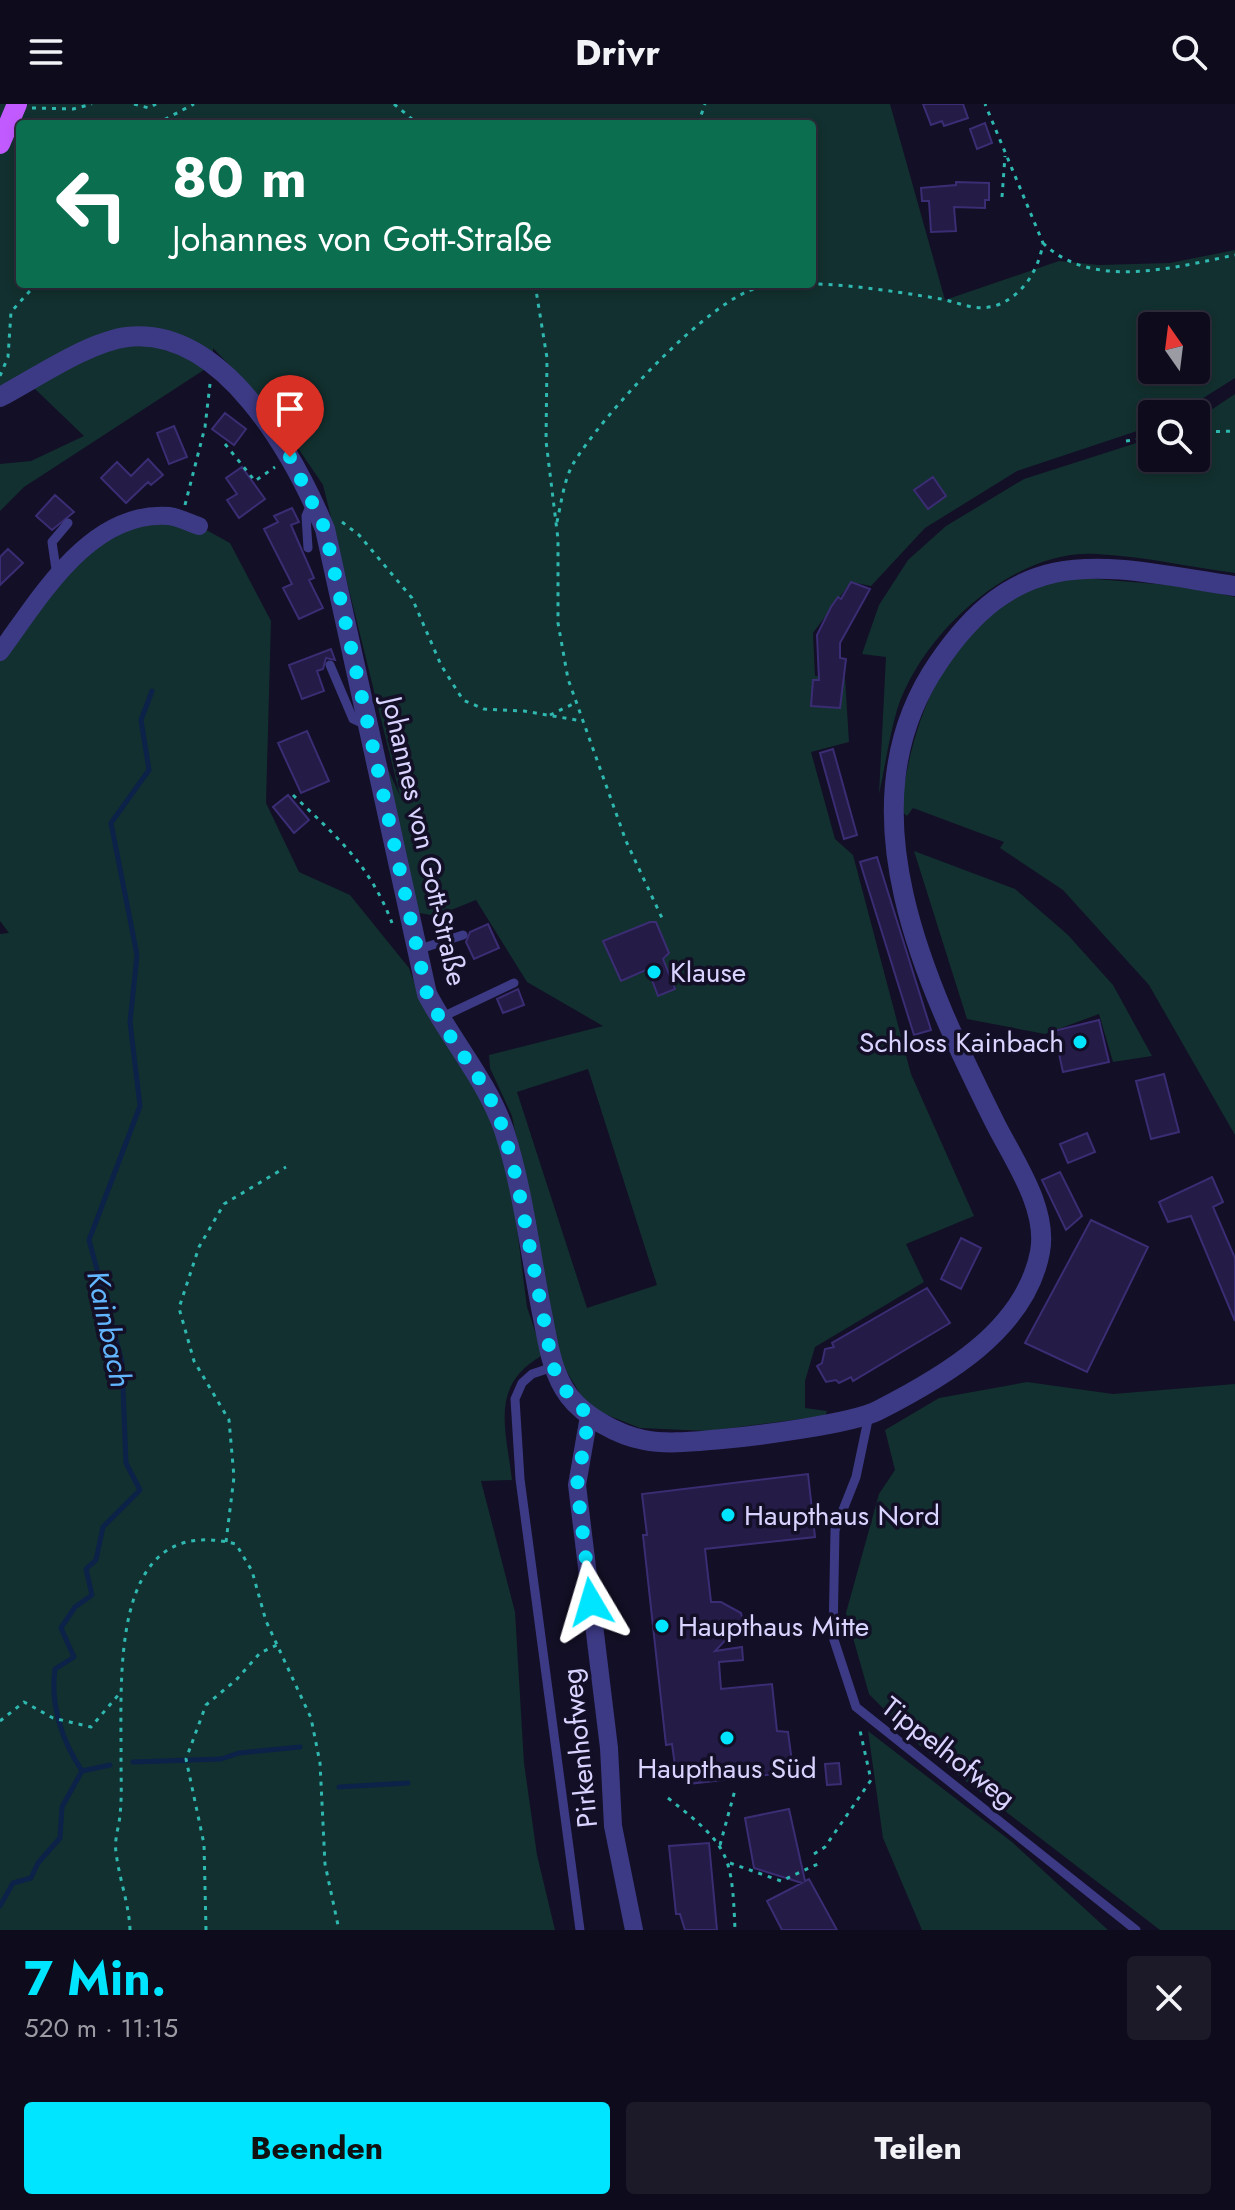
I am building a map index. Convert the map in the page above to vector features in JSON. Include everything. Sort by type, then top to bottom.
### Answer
[{"type":"main road","points":[[0,144],[16,106]]},
{"type":"street","name":"Johannes von Gott-Straße","points":[[0,397],[75,358],[126,337],[157,338],[183,345],[233,381],[290,457],[325,529],[427,994],[486,1089],[503,1128],[517,1181],[553,1367],[569,1396],[589,1416],[643,1440],[686,1442],[728,1439],[869,1415],[923,1387],[988,1339],[1023,1297],[1042,1247],[1039,1220],[1028,1187],[952,1037],[908,909],[891,828],[893,790],[910,714],[922,686],[974,618],[1008,591],[1045,572],[1097,568],[1235,586]]},
{"type":"street","points":[[0,652],[72,559],[117,528],[152,517],[180,519],[199,526]]},
{"type":"street","name":"Pirkenhofweg","points":[[589,1416],[577,1485],[609,1748],[613,1826],[634,1930]]},
{"type":"lane","points":[[308,548],[306,516],[313,500]]},
{"type":"lane","points":[[57,576],[52,542],[68,523]]},
{"type":"lane","points":[[330,665],[353,719],[370,726]]},
{"type":"lane","points":[[417,950],[463,935]]},
{"type":"lane","points":[[440,1018],[514,983]]},
{"type":"lane","points":[[553,1367],[532,1374],[522,1383],[515,1399],[520,1479],[580,1930]]},
{"type":"lane","name":"Tippelhofweg","points":[[869,1415],[856,1477],[835,1530],[833,1637],[856,1707],[1136,1930]]},
{"type":"path","points":[[16,106],[73,109],[92,104]]},
{"type":"path","points":[[134,104],[149,108],[156,104]]},
{"type":"path","points":[[164,120],[194,104]]},
{"type":"path","points":[[394,104],[413,120]]},
{"type":"path","points":[[816,286],[945,300],[969,309],[1000,304],[1030,280],[1040,264],[1043,243],[985,104]]},
{"type":"path","points":[[1002,197],[1006,152]]},
{"type":"path","points":[[1043,243],[1092,270],[1157,269],[1235,255]]},
{"type":"path","points":[[0,376],[8,357],[11,312],[32,288]]},
{"type":"path","points":[[536,288],[547,358],[546,441],[557,522],[558,623],[582,721],[626,841],[662,918]]},
{"type":"path","points":[[557,522],[572,466],[612,416],[691,329],[757,288]]},
{"type":"path","points":[[180,519],[205,427],[213,364]]},
{"type":"path","points":[[1210,432],[1235,431]]},
{"type":"path","points":[[1126,441],[1138,440]]},
{"type":"path","points":[[225,444],[255,481],[290,457]]},
{"type":"path","points":[[359,535],[412,598],[441,665],[463,700],[484,709],[582,721]]},
{"type":"path","points":[[550,715],[576,703]]},
{"type":"path","points":[[293,795],[347,848],[379,888],[393,924]]},
{"type":"path","points":[[226,1542],[234,1477],[229,1420],[194,1361],[179,1308],[199,1247],[224,1204],[286,1167]]},
{"type":"path","points":[[130,1930],[129,1906],[115,1849],[121,1812],[125,1630],[135,1591],[147,1567],[165,1552],[188,1541],[236,1544],[252,1571],[277,1645],[311,1718],[320,1763],[325,1864],[339,1930]]},
{"type":"path","points":[[206,1930],[204,1844],[186,1759],[206,1705],[236,1680],[260,1653],[277,1645]]},
{"type":"path","points":[[0,1721],[24,1702],[53,1718],[91,1727],[122,1692]]},
{"type":"path","points":[[814,1854],[825,1847],[871,1780],[856,1707]]},
{"type":"path","points":[[720,1845],[735,1790]]},
{"type":"path","points":[[668,1798],[687,1811],[720,1845],[730,1863],[735,1930]]},
{"type":"path","points":[[730,1863],[781,1881],[820,1863]]},
{"type":"green space","points":[[0,104],[890,104],[945,300],[1059,261],[1099,265],[1170,263],[1235,250],[1235,378],[1200,400],[1138,400],[1138,431],[1017,471],[925,528],[871,586],[851,582],[813,633],[815,676],[845,678],[849,742],[811,752],[835,839],[853,855],[911,1074],[974,1216],[906,1244],[924,1282],[815,1347],[805,1381],[805,1408],[827,1411],[825,1416],[708,1431],[640,1428],[597,1411],[582,1397],[558,1357],[512,1116],[490,1068],[489,1055],[603,1026],[527,982],[476,900],[436,916],[409,911],[372,733],[400,796],[323,485],[272,410],[213,348],[213,364],[24,487],[0,511],[0,464],[31,461],[84,436],[35,389],[0,402]],"holes":[[[656,922],[669,953],[666,958],[621,981],[603,941]],[[588,1069],[657,1285],[587,1308],[517,1092]]]},
{"type":"green space","points":[[1235,394],[1235,573],[1096,554],[1065,556],[1033,566],[1003,581],[974,602],[949,626],[909,681],[894,720],[879,794],[886,657],[862,654],[879,605],[908,560],[946,526],[1024,479],[1138,442],[1138,472],[1210,472],[1210,411]]},
{"type":"green space","points":[[152,517],[199,526],[230,543],[271,621],[266,803],[299,872],[350,895],[409,968],[426,1012],[480,1092],[498,1132],[514,1205],[527,1307],[543,1355],[526,1367],[508,1394],[505,1426],[512,1480],[481,1481],[515,1612],[524,1763],[537,1855],[555,1930],[0,1930],[0,934],[9,933],[0,921],[0,652],[72,559]]},
{"type":"green space","points":[[1059,576],[1193,587],[1235,597],[1235,1135],[1149,985],[1063,890],[1000,848],[1004,842],[913,808],[907,816],[900,810],[911,751],[930,696],[943,670],[980,624],[1004,604]]},
{"type":"green space","points":[[914,851],[1015,889],[1068,935],[1113,985],[1152,1056],[1113,1062],[1099,1014],[1045,1034],[967,1019]]},
{"type":"green space","points":[[1027,1382],[1113,1394],[1235,1384],[1235,1930],[1160,1930],[919,1745],[869,1694],[846,1613],[879,1494],[895,1470],[885,1430],[939,1398]]},
{"type":"green space","points":[[868,1731],[1012,1842],[1108,1930],[922,1930],[883,1838]]},
{"type":"building","points":[[923,104],[963,104],[968,118],[944,126],[942,121],[931,125]]},
{"type":"building","points":[[985,123],[992,143],[977,149],[970,129]]},
{"type":"building","points":[[956,182],[989,183],[989,200],[985,200],[985,208],[954,207],[956,231],[931,232],[929,201],[922,201],[921,188],[956,185]]},
{"type":"building","points":[[225,413],[246,429],[234,445],[212,429]]},
{"type":"building","points":[[174,426],[187,457],[169,464],[157,433]]},
{"type":"building","points":[[148,459],[163,475],[151,485],[148,482],[126,503],[101,478],[117,462],[131,476]]},
{"type":"building","points":[[242,467],[265,499],[239,518],[227,500],[237,494],[226,478]]},
{"type":"building","points":[[933,477],[946,496],[928,509],[914,490]]},
{"type":"building","points":[[55,495],[74,512],[52,530],[36,516]]},
{"type":"building","points":[[292,508],[299,522],[291,525],[314,578],[309,580],[323,608],[299,619],[283,588],[292,584],[264,529],[278,522],[274,516]]},
{"type":"building","points":[[8,549],[23,563],[0,585],[0,557]]},
{"type":"building","points":[[851,582],[870,589],[840,643],[840,658],[846,659],[840,708],[811,706],[813,680],[819,680],[817,635],[831,607],[838,597],[841,599]]},
{"type":"building","points":[[331,649],[335,660],[326,658],[323,669],[317,671],[324,691],[302,699],[289,665]]},
{"type":"building","points":[[307,731],[329,781],[301,793],[278,743]]},
{"type":"building","points":[[833,749],[857,835],[844,839],[820,753]]},
{"type":"building","points":[[288,795],[309,820],[294,833],[273,807]]},
{"type":"building","points":[[877,857],[931,1030],[914,1035],[860,862]]},
{"type":"building","points":[[656,922],[669,953],[663,959],[675,989],[658,996],[648,969],[621,981],[603,941]]},
{"type":"building","points":[[488,924],[499,948],[474,959],[466,942],[470,932]]},
{"type":"building","points":[[518,989],[524,1005],[503,1013],[497,999]]},
{"type":"building","name":"Schloss Kainbach","points":[[1099,1020],[1109,1062],[1063,1072],[1054,1031]]},
{"type":"building","points":[[1164,1074],[1179,1132],[1151,1139],[1136,1081]]},
{"type":"building","points":[[1087,1133],[1095,1152],[1068,1163],[1060,1144]]},
{"type":"building","points":[[1060,1172],[1082,1216],[1066,1230],[1042,1180]]},
{"type":"building","points":[[1212,1177],[1223,1202],[1213,1207],[1235,1258],[1235,1321],[1191,1216],[1168,1222],[1159,1202]]},
{"type":"building","points":[[1091,1220],[1148,1247],[1087,1372],[1025,1343]]},
{"type":"building","points":[[961,1238],[981,1248],[961,1289],[941,1279]]},
{"type":"building","points":[[927,1288],[950,1323],[853,1381],[851,1377],[839,1383],[836,1380],[826,1382],[817,1366],[822,1363],[825,1349],[834,1347],[832,1343]]},
{"type":"building","points":[[808,1474],[815,1537],[705,1549],[711,1602],[721,1602],[741,1613],[743,1622],[715,1651],[742,1647],[743,1660],[719,1662],[721,1689],[772,1684],[777,1731],[788,1732],[792,1762],[783,1773],[689,1784],[676,1773],[672,1744],[666,1745],[643,1535],[647,1535],[642,1494]]},
{"type":"building","points":[[839,1763],[841,1784],[827,1785],[825,1764]]},
{"type":"building","points":[[789,1809],[805,1881],[809,1879],[837,1930],[782,1930],[767,1901],[802,1883],[754,1868],[745,1818]]},
{"type":"building","points":[[709,1843],[717,1930],[685,1930],[680,1914],[676,1914],[669,1846]]},
{"type":"waterway","name":"Kainbach","points":[[0,1906],[13,1883],[31,1878],[38,1863],[60,1838],[62,1807],[82,1771],[63,1735],[54,1696],[55,1669],[74,1657],[61,1628],[75,1607],[92,1595],[86,1569],[96,1560],[103,1527],[140,1490],[126,1463],[122,1362],[89,1240],[140,1106],[130,1022],[137,955],[111,823],[149,770],[141,720],[152,691]]},
{"type":"waterway","points":[[133,1762],[221,1759],[239,1753],[300,1747]]},
{"type":"waterway","points":[[82,1771],[110,1765]]},
{"type":"waterway","points":[[339,1787],[408,1783]]},
{"type":"place","name":"Klause","points":[[654,972]]},
{"type":"place","name":"Schloss Kainbach","points":[[1080,1042]]},
{"type":"place","name":"Haupthaus Nord","points":[[728,1515]]},
{"type":"place","name":"Haupthaus Mitte","points":[[662,1626]]},
{"type":"place","name":"Haupthaus Süd","points":[[727,1738]]},
{"type":"route","points":[[290,457],[306,484],[325,529],[427,994],[446,1030],[486,1089],[503,1128],[517,1181],[553,1367],[569,1396],[589,1416],[577,1485],[591,1602]]}]
